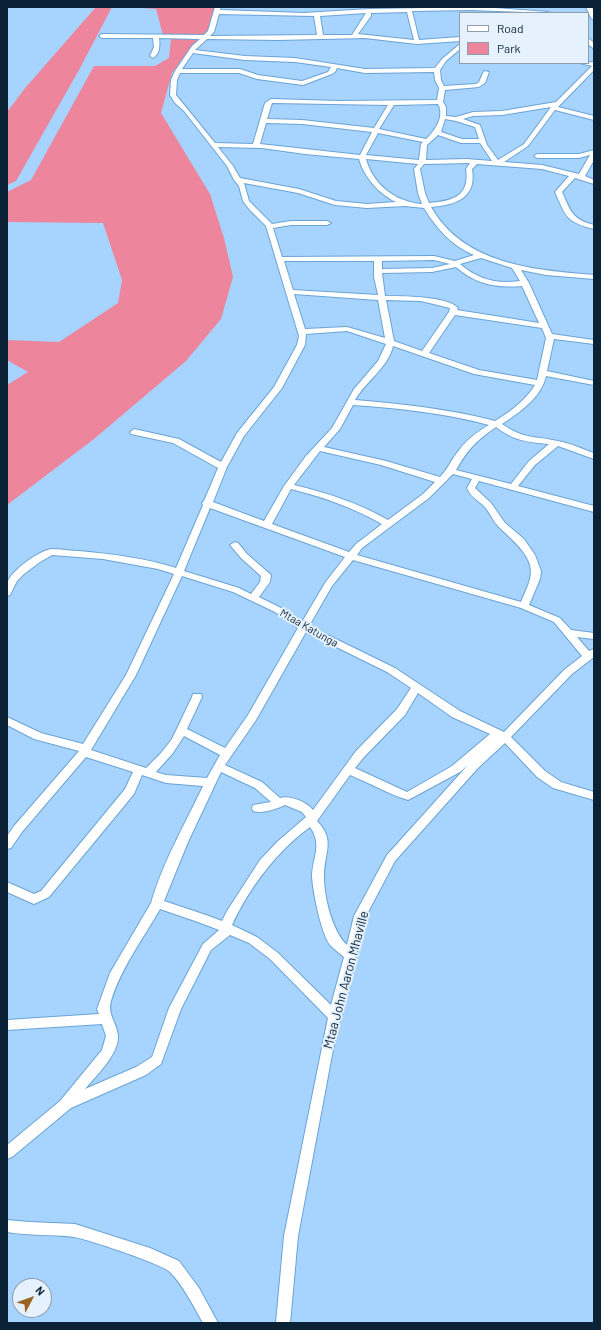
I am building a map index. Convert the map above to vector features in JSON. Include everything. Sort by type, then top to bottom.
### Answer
[{"type":"street","points":[[589,7],[594,18]]},
{"type":"street","points":[[7,845],[18,829],[68,772],[85,750],[131,675],[179,572],[206,503],[223,467],[240,435],[278,388],[301,345],[303,336],[270,226],[246,201],[242,185],[237,180],[230,166],[186,110],[177,102],[173,95],[174,80],[178,71],[192,51],[213,27],[218,9],[287,15],[393,9],[409,10],[472,8],[534,12]]},
{"type":"street","points":[[409,10],[417,42]]},
{"type":"street","points":[[354,36],[368,16],[369,11]]},
{"type":"street","points":[[317,14],[320,37]]},
{"type":"street","points":[[102,36],[354,36],[417,42],[459,39]]},
{"type":"street","points":[[152,56],[156,47],[156,36]]},
{"type":"street","points":[[459,47],[444,60],[437,70],[438,80],[442,88],[440,102],[443,107],[444,117],[432,137],[424,144],[422,148],[422,162],[417,169],[422,195],[427,207],[438,225],[452,238],[482,255],[516,268],[594,277]]},
{"type":"street","points":[[192,51],[245,58],[296,60],[365,71],[437,70]]},
{"type":"street","points":[[178,71],[240,71],[257,77],[303,83],[330,73],[333,71],[334,66]]},
{"type":"street","points":[[529,153],[534,136],[556,106],[594,67]]},
{"type":"street","points":[[442,88],[477,86],[482,84],[486,72]]},
{"type":"street","points":[[256,146],[268,104],[271,101],[339,103],[440,102]]},
{"type":"street","points":[[392,102],[362,157],[363,164],[377,186],[386,195],[405,204]]},
{"type":"street","points":[[455,119],[473,114],[508,112],[556,106],[594,118]]},
{"type":"street","points":[[444,117],[477,126],[482,141],[497,163]]},
{"type":"street","points":[[263,121],[302,122],[432,137],[446,136],[462,141],[482,141]]},
{"type":"street","points":[[213,144],[256,146],[305,152],[422,162],[497,163],[554,169],[594,182]]},
{"type":"street","points":[[529,153],[554,169]]},
{"type":"street","points":[[497,163],[529,153],[579,156],[594,153]]},
{"type":"street","points":[[594,153],[578,176],[564,185],[558,192],[558,195],[564,203],[569,216],[578,223],[594,227]]},
{"type":"street","points":[[237,180],[291,189],[334,202],[346,204],[368,206],[405,204],[427,207],[459,199],[464,196],[470,184],[469,169],[475,162]]},
{"type":"street","points":[[270,226],[291,223],[327,223]]},
{"type":"street","points":[[378,271],[432,270],[482,255]]},
{"type":"street","points":[[267,525],[276,505],[288,486],[318,448],[331,436],[342,420],[358,389],[374,373],[384,359],[388,350],[390,342],[378,271],[378,258]]},
{"type":"street","points":[[280,259],[434,258],[456,264],[466,274],[487,283],[500,285],[525,282]]},
{"type":"street","points":[[7,1153],[66,1103],[108,1052],[112,1036],[105,1019],[103,1009],[104,1001],[114,977],[157,904],[160,893],[182,842],[218,766],[252,717],[328,585],[359,546],[416,503],[442,481],[451,471],[463,450],[477,436],[518,410],[534,393],[540,383],[550,343],[549,336],[525,282],[516,268]]},
{"type":"street","points":[[290,292],[352,294],[382,298],[407,298],[451,305],[454,308],[453,312],[424,354]]},
{"type":"street","points":[[453,312],[544,326]]},
{"type":"street","points":[[302,332],[347,329],[477,372],[540,383]]},
{"type":"street","points":[[549,336],[594,342]]},
{"type":"street","points":[[542,373],[594,383]]},
{"type":"street","points":[[351,402],[388,405],[462,416],[496,424],[514,436],[534,441],[556,443],[594,456]]},
{"type":"street","points":[[134,432],[176,441],[223,467]]},
{"type":"street","points":[[513,487],[520,476],[535,460],[556,443]]},
{"type":"street","points":[[318,448],[383,463],[442,481]]},
{"type":"street","points":[[451,471],[594,509]]},
{"type":"street","points":[[477,478],[471,488],[473,492],[488,505],[502,525],[521,541],[533,560],[536,571],[535,579],[524,606]]},
{"type":"street","points":[[288,486],[345,503],[377,517],[388,524]]},
{"type":"street","points":[[206,503],[351,556],[524,606],[557,620],[591,654]]},
{"type":"street","points":[[235,546],[266,575],[265,582],[253,598]]},
{"type":"street","name":"Mtaa Katunga","points":[[7,593],[14,579],[19,573],[45,554],[51,552],[103,556],[159,566],[236,590],[278,610],[303,627],[391,670],[456,714],[501,736],[541,774],[557,785],[594,796]]},
{"type":"street","points":[[569,633],[594,636]]},
{"type":"street","name":"Mtaa John Aaron Mhaville","points":[[283,1323],[291,1236],[334,1017],[360,916],[391,858],[501,736],[568,672],[591,654]]},
{"type":"street","points":[[66,1103],[141,1071],[157,1060],[175,1008],[207,947],[227,928],[231,914],[264,863],[282,844],[311,819],[360,754],[401,712],[417,687]]},
{"type":"street","points":[[8,888],[34,899],[45,894],[106,823],[143,773],[171,747],[197,697]]},
{"type":"street","points":[[7,721],[38,736],[85,750],[143,773],[166,779],[210,782]]},
{"type":"street","points":[[181,730],[227,754]]},
{"type":"street","points":[[349,770],[386,786],[393,791],[408,796],[456,769],[501,736]]},
{"type":"street","points":[[218,766],[262,787],[272,794],[278,803]]},
{"type":"street","points":[[256,808],[290,802],[306,809],[320,832],[323,842],[318,876],[322,907],[334,941],[350,956]]},
{"type":"street","points":[[157,904],[227,928],[253,940],[274,956],[334,1017]]},
{"type":"street","points":[[7,1025],[105,1019]]},
{"type":"street","points":[[7,1226],[29,1229],[75,1231],[150,1255],[174,1266],[194,1293],[211,1323]]},
{"type":"green space","points":[[96,7],[112,7],[79,70],[16,181],[7,185],[7,112],[26,87]]},
{"type":"green space","points":[[126,7],[215,7],[210,27],[203,35],[163,35],[156,9]]},
{"type":"green space","points":[[199,38],[172,73],[161,113],[210,194],[224,238],[233,277],[221,319],[186,361],[94,439],[7,505],[7,385],[28,372],[7,360],[7,340],[59,342],[118,303],[122,280],[103,223],[7,222],[7,192],[31,180],[94,66],[155,66],[169,58],[171,39]]}]
